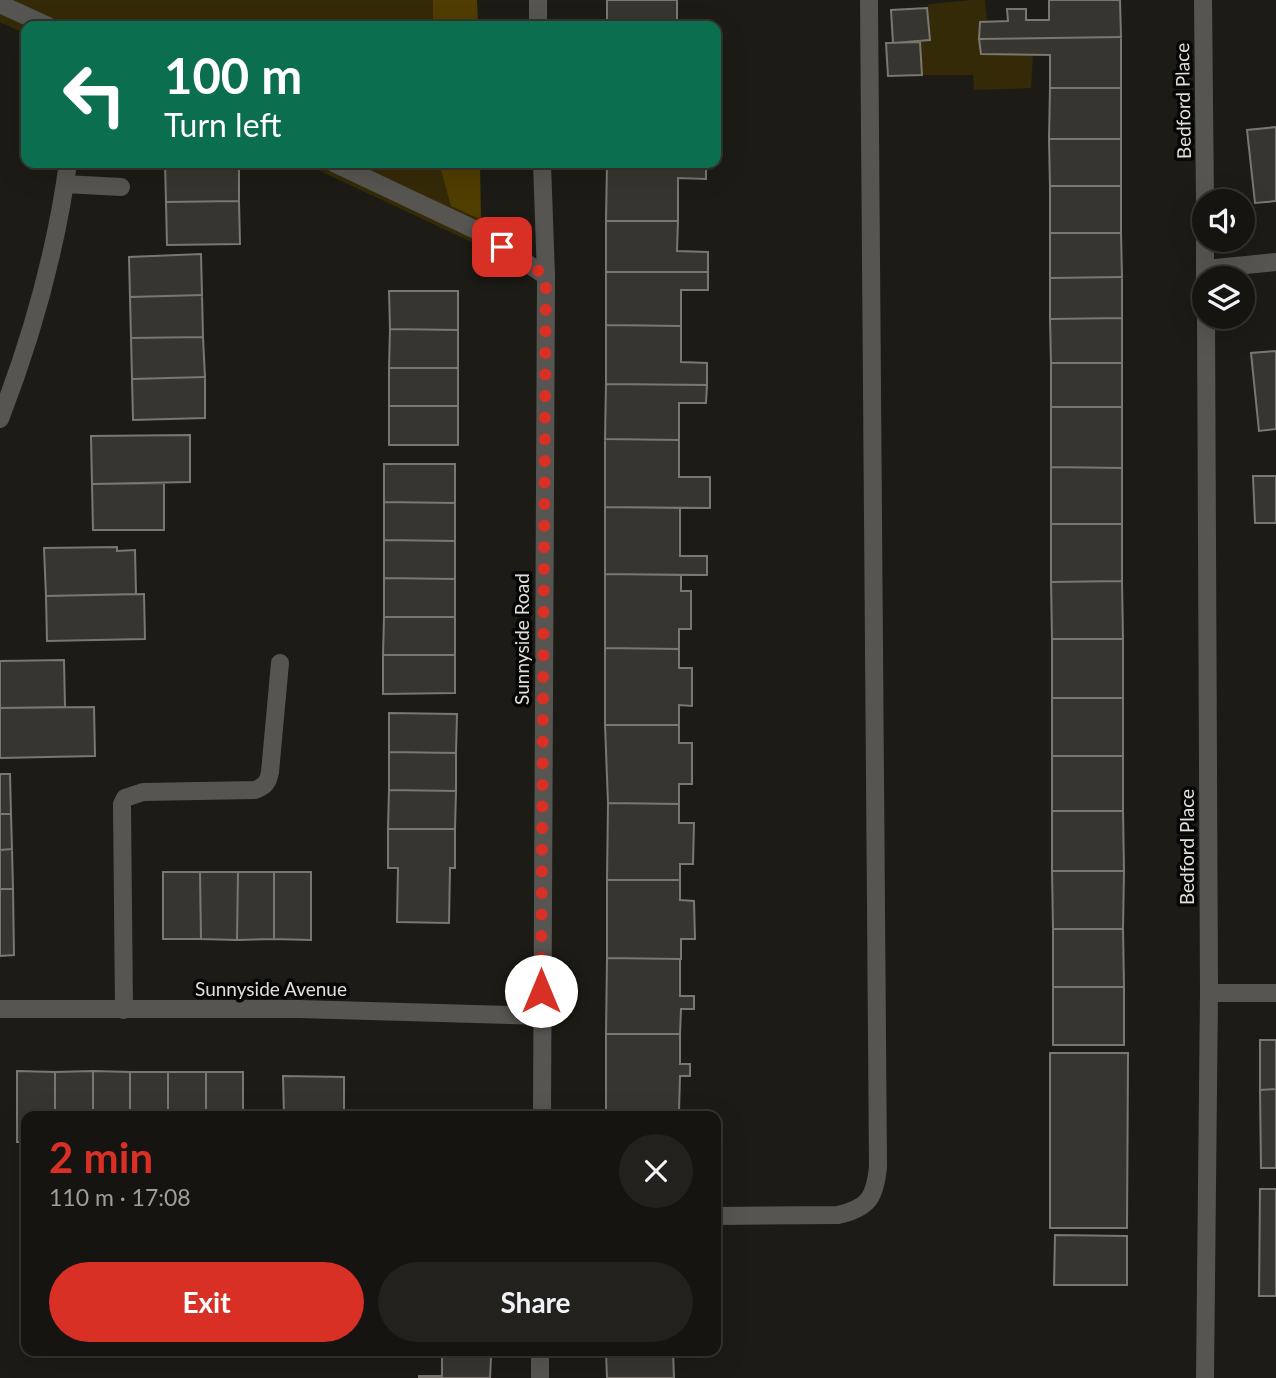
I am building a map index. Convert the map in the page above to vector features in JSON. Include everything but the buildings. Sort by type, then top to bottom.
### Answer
[{"type":"street","points":[[538,0],[538,21]]},
{"type":"street","points":[[721,1216],[838,1215],[867,1203],[876,1189],[878,1167],[869,0]]},
{"type":"street","name":"Bedford Place","points":[[1203,0],[1205,189]]},
{"type":"street","points":[[0,4],[37,21]]},
{"type":"street","points":[[0,419],[50,263],[67,168]]},
{"type":"street","points":[[345,168],[480,232],[546,276]]},
{"type":"street","name":"Sunnyside Road","points":[[542,168],[546,276],[542,1111]]},
{"type":"street","points":[[65,184],[121,187]]},
{"type":"street","points":[[1252,266],[1276,262]]},
{"type":"street","name":"Bedford Place","points":[[1205,1378],[1209,993],[1206,329]]},
{"type":"street","points":[[124,1010],[121,804],[125,798],[144,792],[255,790],[264,786],[270,772],[279,663]]},
{"type":"street","points":[[1209,993],[1276,993]]},
{"type":"street","name":"Sunnyside Avenue","points":[[0,1009],[393,1010],[541,1016]]},
{"type":"street","points":[[540,1356],[540,1378]]},
{"type":"shaded area","points":[[0,0],[477,0],[478,21],[21,21],[21,32],[0,22]]},
{"type":"shaded area","points":[[433,0],[477,0],[478,21],[433,21]]},
{"type":"shaded area","points":[[985,0],[987,21],[980,22],[981,54],[1033,54],[1031,88],[974,90],[973,75],[922,75],[920,42],[930,40],[927,8],[929,4]]},
{"type":"shaded area","points":[[314,168],[480,168],[480,246]]},
{"type":"shaded area","points":[[440,168],[480,168],[481,220],[451,206]]},
{"type":"route","points":[[502,247],[546,276],[541,991]]}]
